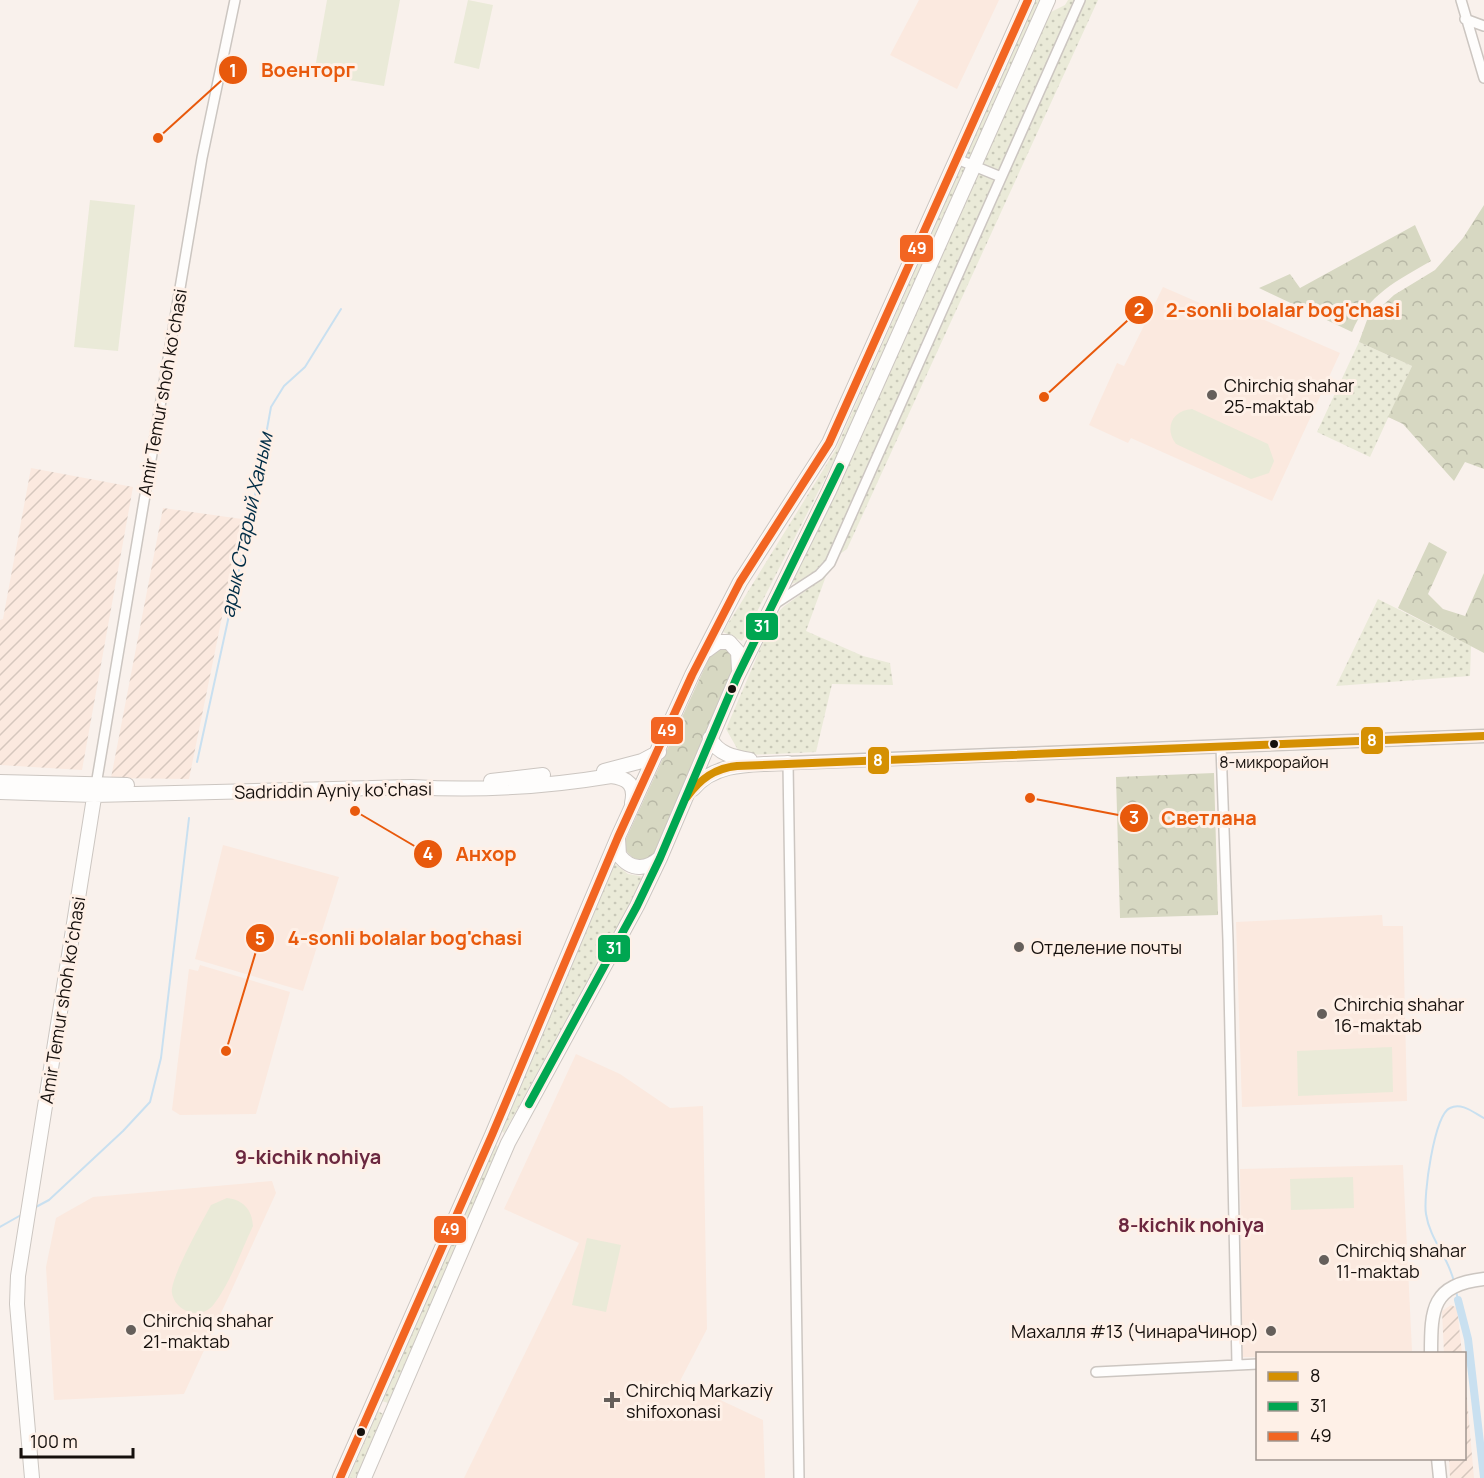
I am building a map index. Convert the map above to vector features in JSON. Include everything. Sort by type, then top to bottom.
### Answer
[{"type":"main road","points":[[340,1478],[492,1135],[618,837],[700,659],[740,582],[829,443],[1028,0]]},
{"type":"main road","points":[[364,1478],[508,1143],[637,906],[660,858],[737,677],[829,491],[1048,0]]},
{"type":"main road","points":[[700,659],[715,644],[729,642],[739,656],[737,677]]},
{"type":"main road","points":[[710,738],[720,750],[736,758],[788,763]]},
{"type":"main road","name":"Sadriddin Ayniy ko‘chasi","points":[[0,792],[412,780],[486,782],[608,770],[642,761],[659,752]]},
{"type":"main road","points":[[686,798],[698,782],[721,769],[788,763]]},
{"type":"main road","name":"Sadriddin Ayniy ko‘chasi","points":[[0,782],[95,790],[412,787],[468,790],[611,776],[627,779],[632,785],[633,797],[629,814]]},
{"type":"main road","name":"Amir Temur shoh ko‘chasi","points":[[32,1478],[17,1304],[19,1268],[95,790]]},
{"type":"main road","points":[[618,837],[619,855],[632,866],[647,867],[660,858]]},
{"type":"main road","points":[[492,1135],[508,1143]]},
{"type":"main road","points":[[373,1403],[392,1412]]},
{"type":"street","name":"Amir Temur shoh ko‘chasi","points":[[95,790],[202,158],[235,0]]},
{"type":"street","points":[[771,607],[819,575],[830,563],[1080,0]]},
{"type":"street","points":[[1461,0],[1484,78]]},
{"type":"street","points":[[1465,19],[1484,26]]},
{"type":"street","points":[[957,159],[1001,177]]},
{"type":"street","points":[[799,1478],[788,763],[1484,736]]},
{"type":"street","points":[[1221,747],[1228,940],[1237,1364]]},
{"type":"street","points":[[1431,1352],[1432,1312],[1440,1297],[1466,1282],[1484,1279]]},
{"type":"street","points":[[1096,1372],[1256,1364]]},
{"type":"street","points":[[1438,1460],[1440,1478]]},
{"type":"shaded area","points":[[919,0],[999,0],[957,89],[890,55]]},
{"type":"shaded area","name":"Chirchiq shahar 25-maktab","points":[[1163,287],[1216,310],[1221,301],[1340,353],[1272,501],[1131,438],[1128,443],[1089,425],[1117,363],[1124,366]]},
{"type":"shaded area","points":[[31,468],[133,487],[82,770],[0,765],[0,620],[3,619]]},
{"type":"shaded area","points":[[163,508],[242,519],[189,779],[111,778]]},
{"type":"shaded area","points":[[223,845],[339,877],[303,991],[195,959]]},
{"type":"shaded area","name":"Chirchiq shahar 16-maktab","points":[[1382,915],[1383,926],[1403,926],[1407,1101],[1242,1107],[1236,922]]},
{"type":"shaded area","points":[[200,965],[290,992],[256,1114],[180,1115],[172,1110],[189,969],[198,971]]},
{"type":"shaded area","points":[[576,1054],[620,1074],[670,1108],[703,1106],[707,1329],[680,1381],[763,1420],[765,1478],[464,1478],[579,1243],[504,1209]]},
{"type":"shaded area","name":"Chirchiq shahar 11-maktab","points":[[1403,1165],[1412,1351],[1256,1352],[1256,1357],[1242,1357],[1240,1169]]},
{"type":"shaded area","name":"Chirchiq shahar 21-maktab","points":[[272,1181],[276,1193],[184,1394],[54,1400],[46,1267],[56,1218],[93,1197]]},
{"type":"shaded area","points":[[1451,1305],[1457,1308],[1462,1352],[1444,1352],[1442,1311]]},
{"type":"shaded area","points":[[1466,1387],[1474,1478],[1450,1478],[1449,1460],[1466,1460]]},
{"type":"green space","points":[[327,0],[400,0],[384,86],[314,74]]},
{"type":"green space","points":[[468,0],[493,5],[479,69],[454,63]]},
{"type":"green space","points":[[1035,0],[1040,0],[839,451],[742,641],[723,632],[836,449]]},
{"type":"green space","points":[[1068,0],[1098,0],[847,549],[802,581],[787,585],[1049,13],[1065,5]]},
{"type":"green space","points":[[90,200],[135,205],[118,351],[74,347]]},
{"type":"green space","points":[[1484,205],[1484,469],[1465,462],[1454,481],[1403,424],[1388,417],[1412,366],[1359,342],[1367,320],[1394,295],[1435,270],[1463,238]]},
{"type":"green space","points":[[1415,225],[1431,261],[1395,282],[1375,298],[1358,319],[1352,332],[1259,288],[1290,274],[1300,288]]},
{"type":"green space","points":[[1359,342],[1412,366],[1370,457],[1317,432]]},
{"type":"green space","points":[[1192,409],[1268,444],[1274,461],[1269,473],[1251,479],[1176,444],[1172,438],[1172,421],[1179,413]]},
{"type":"green space","points":[[1429,542],[1447,552],[1428,594],[1443,609],[1465,616],[1484,573],[1484,653],[1398,608]]},
{"type":"green space","points":[[826,576],[806,631],[863,656],[890,663],[893,685],[832,684],[816,752],[750,755],[738,750],[726,729],[774,617],[783,607]]},
{"type":"green space","points":[[1378,599],[1471,646],[1470,676],[1336,686]]},
{"type":"green space","points":[[721,647],[731,650],[735,665],[656,854],[648,859],[639,860],[625,849],[625,841],[711,654]]},
{"type":"green space","points":[[1214,773],[1218,915],[1120,918],[1116,777]]},
{"type":"green space","points":[[614,863],[628,874],[645,877],[504,1133],[501,1130]]},
{"type":"green space","points":[[1392,1047],[1393,1092],[1298,1096],[1297,1051]]},
{"type":"green space","points":[[493,1143],[499,1147],[388,1403],[382,1401]]},
{"type":"green space","points":[[1353,1177],[1354,1208],[1291,1210],[1290,1179]]},
{"type":"green space","points":[[227,1198],[246,1206],[253,1226],[231,1276],[214,1304],[203,1312],[190,1312],[174,1300],[172,1286],[187,1250],[211,1205]]},
{"type":"green space","points":[[587,1238],[621,1245],[606,1312],[572,1305]]},
{"type":"green space","points":[[378,1411],[383,1414],[356,1478],[349,1478]]},
{"type":"waterway","name":"арык Старый Ханым","points":[[197,762],[254,501],[271,407],[284,386],[305,367],[341,309]]},
{"type":"waterway","name":"арык Старый Ханым","points":[[34,1208],[49,1200],[123,1131],[150,1102],[161,1058],[189,818]]},
{"type":"waterway","points":[[1454,1282],[1452,1273],[1431,1232],[1426,1214],[1426,1191],[1431,1157],[1439,1125],[1450,1108],[1463,1107],[1484,1118]]},
{"type":"waterway","name":"арык Старый Ханым","points":[[0,1227],[21,1215]]},
{"type":"waterway","points":[[1456,1291],[1458,1300]]},
{"type":"waterway","points":[[1458,1300],[1468,1339],[1484,1477]]},
{"type":"transit line","name":"49","points":[[340,1478],[492,1135],[618,837],[692,675],[740,582],[829,443],[1028,0]]},
{"type":"transit line","name":"31","points":[[529,1104],[637,906],[660,858],[737,677],[840,467]]},
{"type":"transit line","name":"8","points":[[687,797],[697,785],[715,772],[737,766],[1484,736]]},
{"type":"place","name":"Военторг","points":[[158,138]]},
{"type":"place","name":"Chirchiq shahar 25-maktab","points":[[1212,395]]},
{"type":"place","name":"2-sonli bolalar bog'chasi","points":[[1044,397]]},
{"type":"place","name":"8-микрорайон","points":[[1274,744]]},
{"type":"place","name":"Светлана","points":[[1030,798]]},
{"type":"place","name":"Анхор","points":[[355,811]]},
{"type":"place","name":"Отделение почты","points":[[1019,947]]},
{"type":"place","name":"Chirchiq shahar 16-maktab","points":[[1322,1014]]},
{"type":"place","name":"4-sonli bolalar bog'chasi","points":[[226,1051]]},
{"type":"place","name":"Chirchiq shahar 11-maktab","points":[[1324,1260]]},
{"type":"place","name":"Chirchiq shahar 21-maktab","points":[[131,1330]]},
{"type":"place","name":"Махалля #13 (ЧинараЧинор)","points":[[1271,1331]]},
{"type":"place","name":"Chirchiq Markaziy shifoxonasi","points":[[612,1400]]},
{"type":"district","name":"9-kichik nohiya","points":[[308,1156]]},
{"type":"district","name":"8-kichik nohiya","points":[[1191,1224]]}]
